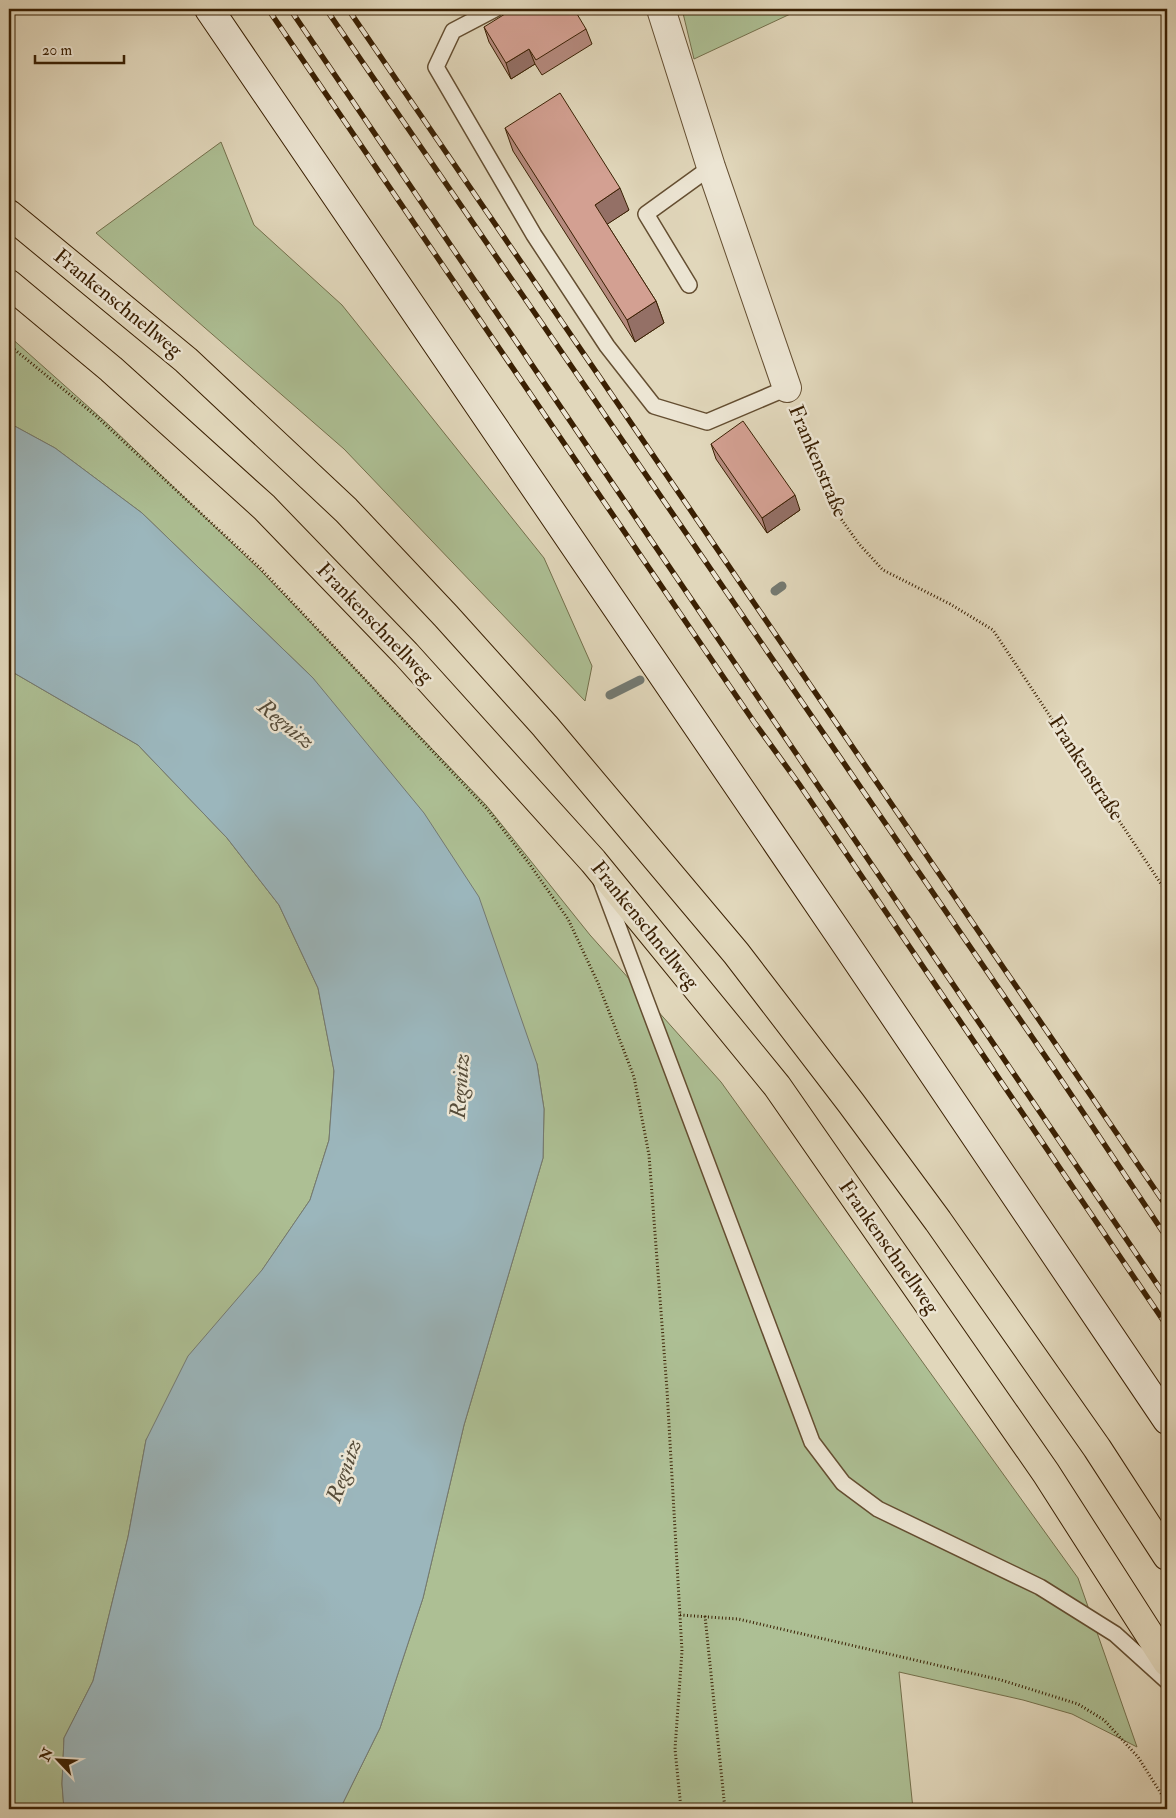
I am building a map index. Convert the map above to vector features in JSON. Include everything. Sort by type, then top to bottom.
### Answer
[{"type":"highway","name":"Frankenschnellweg","points":[[9,214],[186,360],[346,510],[446,616],[545,726],[736,953],[851,1104],[938,1221],[1097,1448],[1167,1556]]},
{"type":"highway","name":"Frankenschnellweg","points":[[9,284],[111,369],[264,507],[406,654],[593,861],[777,1086],[1046,1473],[1167,1662]]},
{"type":"main road","points":[[208,9],[842,937],[1167,1420]]},
{"type":"main road","name":"Frankenstraße","points":[[661,9],[711,167],[787,388]]},
{"type":"lane","points":[[496,9],[453,31],[436,67],[534,235],[619,361],[654,406],[707,422],[787,388]]},
{"type":"lane","points":[[689,285],[646,214],[711,167]]},
{"type":"lane","points":[[593,861],[812,1442],[843,1483],[878,1509],[1040,1586],[1115,1634],[1167,1681]]},
{"type":"path","points":[[9,345],[96,416],[260,568],[488,810],[568,919],[598,983],[634,1076],[649,1155],[667,1390],[682,1650],[674,1749],[681,1809]]},
{"type":"path","name":"Frankenstraße","points":[[787,388],[839,516],[859,544],[883,570],[950,604],[993,630],[1167,893]]},
{"type":"path","points":[[680,1615],[748,1621],[1000,1680],[1078,1704],[1104,1720],[1138,1757],[1167,1803]]},
{"type":"path","points":[[705,1616],[725,1809]]},
{"type":"green space","points":[[682,9],[801,9],[694,59]]},
{"type":"green space","points":[[221,142],[254,225],[342,305],[544,558],[592,666],[585,701],[344,449],[96,233]]},
{"type":"green space","points":[[9,336],[110,426],[262,572],[486,805],[590,935],[721,1082],[1078,1578],[1137,1747],[1072,1714],[1023,1700],[899,1672],[913,1809],[340,1809],[380,1728],[423,1598],[464,1425],[543,1158],[544,1109],[537,1064],[313,678],[142,513],[55,448],[9,423]]},
{"type":"green space","points":[[9,670],[138,745],[227,838],[279,905],[318,988],[334,1070],[329,1140],[310,1200],[146,1440],[128,1537],[93,1681],[64,1738],[62,1784],[64,1809],[9,1809]]},
{"type":"water","name":"Regnitz","points":[[9,423],[55,448],[142,513],[313,678],[424,813],[479,897],[537,1064],[544,1109],[543,1158],[464,1425],[423,1598],[380,1728],[340,1809],[64,1809],[62,1784],[64,1738],[93,1681],[128,1537],[146,1440],[188,1356],[262,1270],[310,1200],[329,1140],[334,1071],[318,988],[279,905],[227,838],[138,745],[9,670]]},
{"type":"building","points":[[513,9],[574,9],[586,29],[536,60],[529,49],[506,63],[484,27]]},
{"type":"building","points":[[560,93],[620,188],[595,205],[656,301],[627,320],[505,128]]},
{"type":"building","points":[[743,421],[795,495],[762,518],[711,444]]},
{"type":"waterway","points":[[775,591],[782,586]]},
{"type":"waterway","points":[[610,695],[640,680]]},
{"type":"railway","points":[[268,9],[754,722],[799,784],[1167,1326]]},
{"type":"railway","points":[[290,9],[1167,1299]]},
{"type":"railway","points":[[326,9],[1054,1069],[1167,1238]]},
{"type":"railway","points":[[348,9],[1167,1207]]}]
